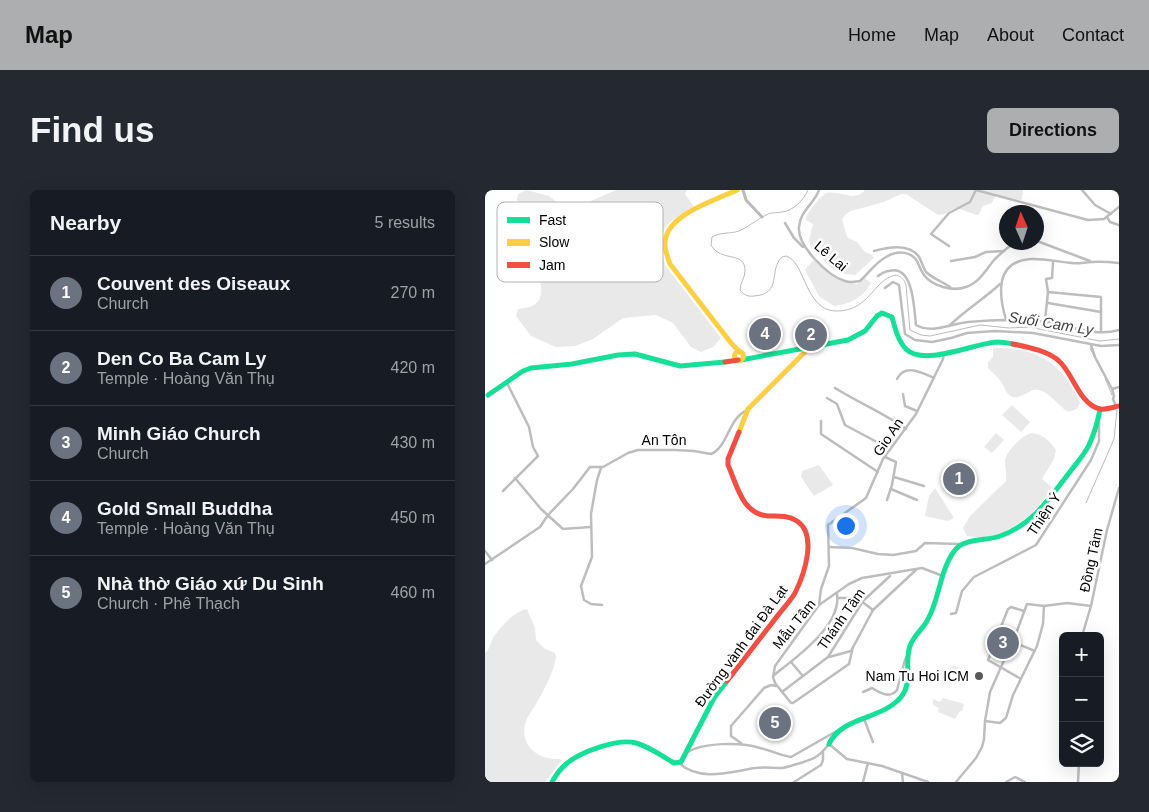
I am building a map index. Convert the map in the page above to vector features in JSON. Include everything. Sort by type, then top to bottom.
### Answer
[{"type":"main road","points":[[737,190],[678,219],[669,228],[665,240],[667,257],[673,268],[731,342],[738,356]]},
{"type":"main road","points":[[486,395],[523,371],[531,368],[572,364],[627,353],[680,366],[725,362],[738,356],[756,356],[808,349],[857,336],[865,331],[877,316],[882,313],[892,317],[904,347],[916,355],[997,342],[1047,354],[1057,359],[1064,366],[1083,398],[1100,409],[1118,406]]},
{"type":"main road","name":"An Tôn","points":[[749,409],[808,349]]},
{"type":"main road","name":"Đường vành đai Đà Lạt","points":[[679,763],[718,693],[791,600],[807,559],[808,539],[802,526],[789,517],[766,516],[752,511],[747,506],[728,465],[730,452],[749,409]]},
{"type":"main road","points":[[829,744],[832,738],[848,726],[890,706],[902,696],[907,683],[908,655],[911,641],[928,619],[943,576],[959,544],[986,541],[1002,536],[1018,529],[1037,514],[1089,445],[1100,409]]},
{"type":"main road","points":[[552,782],[563,766],[578,754],[612,744],[634,742],[674,763],[679,763]]},
{"type":"street","name":"Lê Lai","points":[[819,190],[816,198],[800,218],[799,235],[806,250],[839,279],[853,282],[860,281],[874,265],[885,257],[898,252],[914,256],[923,274],[929,280],[952,288]]},
{"type":"street","points":[[949,246],[931,234],[949,213],[970,202],[976,190],[1088,220],[1107,217],[1119,207]]},
{"type":"street","points":[[1082,190],[1095,205],[1111,214]]},
{"type":"street","points":[[1107,217],[1110,222],[1119,226]]},
{"type":"street","points":[[785,224],[794,238],[806,250]]},
{"type":"street","points":[[1044,244],[1092,262]]},
{"type":"street","points":[[875,251],[889,247],[900,247],[910,251],[918,255],[927,272],[952,288],[966,287],[973,284],[1004,251]]},
{"type":"street","points":[[951,261],[975,257],[986,252],[1004,251]]},
{"type":"street","points":[[1006,320],[1000,284],[1003,276],[1011,266],[1032,259],[1053,262],[1119,263]]},
{"type":"street","points":[[1045,321],[1048,303],[1046,279],[1053,278],[1053,262]]},
{"type":"street","points":[[878,276],[890,270],[898,271],[905,275],[910,282],[916,325],[926,329],[967,322],[1006,320],[1045,321],[1101,332],[1119,330]]},
{"type":"street","points":[[885,288],[893,282],[899,285],[905,334]]},
{"type":"street","points":[[949,326],[962,313],[979,302],[1000,284]]},
{"type":"street","points":[[1048,292],[1101,297],[1101,332]]},
{"type":"street","points":[[1048,303],[1101,312]]},
{"type":"street","points":[[905,334],[915,340],[932,342],[967,333],[995,331],[1033,333],[1091,345],[1119,345]]},
{"type":"street","points":[[899,337],[905,334]]},
{"type":"street","points":[[1091,345],[1118,406]]},
{"type":"street","name":"Gio An","points":[[819,605],[821,589],[829,566],[828,525],[866,498],[885,457],[917,411],[943,360],[944,352]]},
{"type":"street","points":[[897,379],[899,374],[911,370],[934,378]]},
{"type":"street","points":[[503,491],[538,456],[533,447],[529,427],[507,382]]},
{"type":"street","points":[[1112,389],[1119,387]]},
{"type":"street","points":[[835,388],[866,407],[892,419],[906,429]]},
{"type":"street","points":[[903,394],[905,406],[917,411]]},
{"type":"street","points":[[827,398],[837,404],[845,425],[890,449]]},
{"type":"street","name":"An Tôn","points":[[485,564],[540,527],[548,515],[573,489],[588,469],[593,466],[601,468],[628,453],[638,450],[694,451],[711,454],[719,450],[738,416],[743,411],[749,409]]},
{"type":"street","name":"Thiện Ý","points":[[951,614],[956,613],[962,591],[975,577],[1036,545],[1091,460],[1099,437],[1099,415]]},
{"type":"street","points":[[821,421],[821,434],[878,472]]},
{"type":"street","points":[[885,457],[896,462],[894,477],[887,500]]},
{"type":"street","points":[[601,468],[596,485],[590,527],[593,540],[592,558],[581,586],[584,600],[588,603],[602,605]]},
{"type":"street","points":[[894,477],[924,486]]},
{"type":"street","points":[[515,478],[563,529],[590,527]]},
{"type":"street","name":"Đồng Tâm","points":[[1083,632],[1091,606],[1109,522],[1119,488]]},
{"type":"street","points":[[891,489],[917,500]]},
{"type":"street","points":[[829,547],[852,548],[878,554],[893,555],[916,551],[925,543],[959,544]]},
{"type":"street","points":[[485,551],[492,560]]},
{"type":"street","points":[[828,657],[849,652],[873,610],[917,569]]},
{"type":"street","name":"Mẫu Tâm","points":[[773,676],[777,661],[819,605],[837,596],[849,584],[862,578],[917,569],[927,569],[943,576]]},
{"type":"street","name":"Thánh Tâm","points":[[782,692],[828,657],[863,601],[891,574]]},
{"type":"street","points":[[853,647],[849,664],[793,703],[776,686],[773,676],[819,637],[837,605],[837,596],[857,598],[873,610]]},
{"type":"street","points":[[956,782],[979,753],[984,740],[990,692],[1013,642],[1027,604],[1044,606],[1063,603],[1091,606]]},
{"type":"street","points":[[985,721],[1000,723],[1005,721],[1013,695],[1035,651],[1042,632],[1044,606]]},
{"type":"street","points":[[1021,679],[988,660],[1008,609],[1011,607],[1024,612]]},
{"type":"street","points":[[1013,642],[1035,651]]},
{"type":"street","points":[[863,692],[872,688],[888,695],[895,693],[908,655]]},
{"type":"street","points":[[791,662],[802,675]]},
{"type":"street","points":[[745,745],[731,736],[731,726],[764,688],[771,685],[776,686]]},
{"type":"street","points":[[864,717],[873,742]]},
{"type":"street","points":[[686,753],[704,747],[737,744],[791,757],[838,729],[848,726]]},
{"type":"street","points":[[679,763],[692,774],[717,777],[755,768],[783,768],[813,760],[829,744],[847,759],[882,766],[928,782]]},
{"type":"street","points":[[794,782],[821,765],[823,752]]},
{"type":"street","points":[[863,782],[868,763]]},
{"type":"street","points":[[1078,782],[1079,767]]},
{"type":"street","points":[[902,772],[903,782]]},
{"type":"street","points":[[1006,782],[1015,777],[1025,782]]},
{"type":"shaded area","points":[[526,190],[549,196],[557,202],[518,202],[518,194]]},
{"type":"shaded area","points":[[616,190],[687,190],[685,194],[694,207],[675,218],[663,233],[663,202],[589,202]]},
{"type":"shaded area","points":[[865,190],[1023,190],[1022,199],[1020,200],[996,195],[992,203],[983,206],[977,215],[957,208],[938,215],[906,194],[851,211],[842,219],[847,237],[857,242],[865,252],[874,258],[855,275],[845,274],[834,270],[811,248],[809,240],[813,224],[806,220],[806,217],[824,194],[856,196]]},
{"type":"shaded area","points":[[663,257],[665,265],[721,338],[713,347],[701,352],[691,347],[673,323],[656,315],[623,318],[593,339],[576,346],[556,347],[531,336],[516,316],[518,309],[530,307],[539,300],[540,282],[663,282]]},
{"type":"shaded area","points":[[813,260],[839,280],[857,284],[865,278],[871,283],[860,296],[845,304],[834,306],[819,296],[805,270]]},
{"type":"shaded area","points":[[993,348],[1009,348],[1023,351],[1047,360],[1057,368],[1073,389],[1080,403],[1077,409],[1068,412],[1047,394],[1037,390],[1032,390],[1019,397],[1008,394],[999,379],[988,368],[988,362],[993,357]]},
{"type":"shaded area","points":[[1012,405],[1030,422],[1021,432],[1002,415]]},
{"type":"shaded area","points":[[996,433],[1004,440],[992,453],[984,447]]},
{"type":"shaded area","points":[[1031,433],[1046,438],[1056,450],[1054,459],[1042,479],[1052,487],[1037,507],[1017,525],[993,535],[967,536],[963,528],[970,516],[1006,481],[1005,461],[1008,453],[1019,441]]},
{"type":"shaded area","points":[[819,465],[833,485],[814,496],[801,477],[802,471]]},
{"type":"shaded area","points":[[935,488],[954,518],[948,521],[925,516],[929,496]]},
{"type":"shaded area","points":[[527,609],[535,628],[536,640],[545,649],[555,653],[556,658],[548,682],[526,721],[525,737],[527,744],[537,754],[552,759],[560,759],[561,761],[545,782],[485,782],[485,653],[503,625],[517,613]]},
{"type":"shaded area","points":[[953,665],[962,669],[957,683],[951,670]]},
{"type":"shaded area","points":[[943,698],[964,704],[962,711],[960,711],[955,719],[938,712],[939,708],[933,705],[933,699],[940,702]]},
{"type":"waterway","points":[[743,190],[746,200],[762,217]]},
{"type":"waterway","name":"Suối Cam Ly","points":[[808,190],[804,198],[790,210],[768,214],[739,231],[718,234],[712,237],[711,245],[715,250],[721,254],[737,258],[744,265],[745,274],[740,290],[745,294],[754,296],[769,291],[774,281],[778,262],[782,257],[786,256],[797,267],[817,303],[825,309],[835,311],[847,310],[856,306],[888,278],[896,275],[900,277],[906,285],[910,330],[921,335],[930,336],[980,325],[1009,328],[1029,327],[1100,341],[1119,339]]},
{"type":"waterway","points":[[1090,348],[1102,372]]},
{"type":"waterway","points":[[1105,378],[1112,395]]},
{"type":"waterway","points":[[1086,503],[1114,439],[1117,410]]},
{"type":"traffic: fast","points":[[741,360],[848,340],[865,331],[877,316],[882,313],[892,317],[901,342],[906,349],[914,354],[925,356],[937,355],[997,342],[1013,344]]},
{"type":"traffic: fast","points":[[488,395],[523,371],[531,368],[572,364],[618,355],[635,354],[680,366],[725,362]]},
{"type":"traffic: fast","points":[[829,744],[843,728],[884,710],[901,697],[907,685],[908,652],[910,646],[925,624],[935,604],[946,567],[955,550],[964,543],[1000,536],[1022,525],[1031,518],[1055,492],[1087,449],[1100,409]]},
{"type":"traffic: fast","points":[[552,782],[562,768],[572,759],[599,747],[619,742],[636,743],[651,749],[674,763],[681,762],[714,698],[727,681]]},
{"type":"traffic: slow","points":[[737,190],[686,214],[670,228],[665,244],[670,264],[740,352]]},
{"type":"traffic: slow","points":[[739,432],[748,409],[808,349]]},
{"type":"traffic: slow","points":[[739,352],[743,356],[739,360],[735,356],[739,352]]},
{"type":"traffic: jam","points":[[1013,344],[1038,350],[1055,358],[1065,367],[1082,396],[1093,406],[1100,409],[1119,406]]},
{"type":"traffic: jam","points":[[725,362],[738,360]]},
{"type":"traffic: jam","points":[[727,681],[795,593],[805,566],[808,545],[803,527],[794,519],[759,514],[746,504],[728,465],[728,459],[739,432]]},
{"type":"place","name":"Gold Small Buddha","points":[[765,334]]},
{"type":"place","name":"Den Co Ba Cam Ly","points":[[811,335]]},
{"type":"place","name":"Couvent des Oiseaux","points":[[959,479]]},
{"type":"place","name":"Minh Giáo Church","points":[[1003,643]]},
{"type":"place","name":"Nam Tu Hoi ICM","points":[[979,676]]},
{"type":"place","name":"Nhà thờ Giáo xứ Du Sinh","points":[[775,723]]}]
